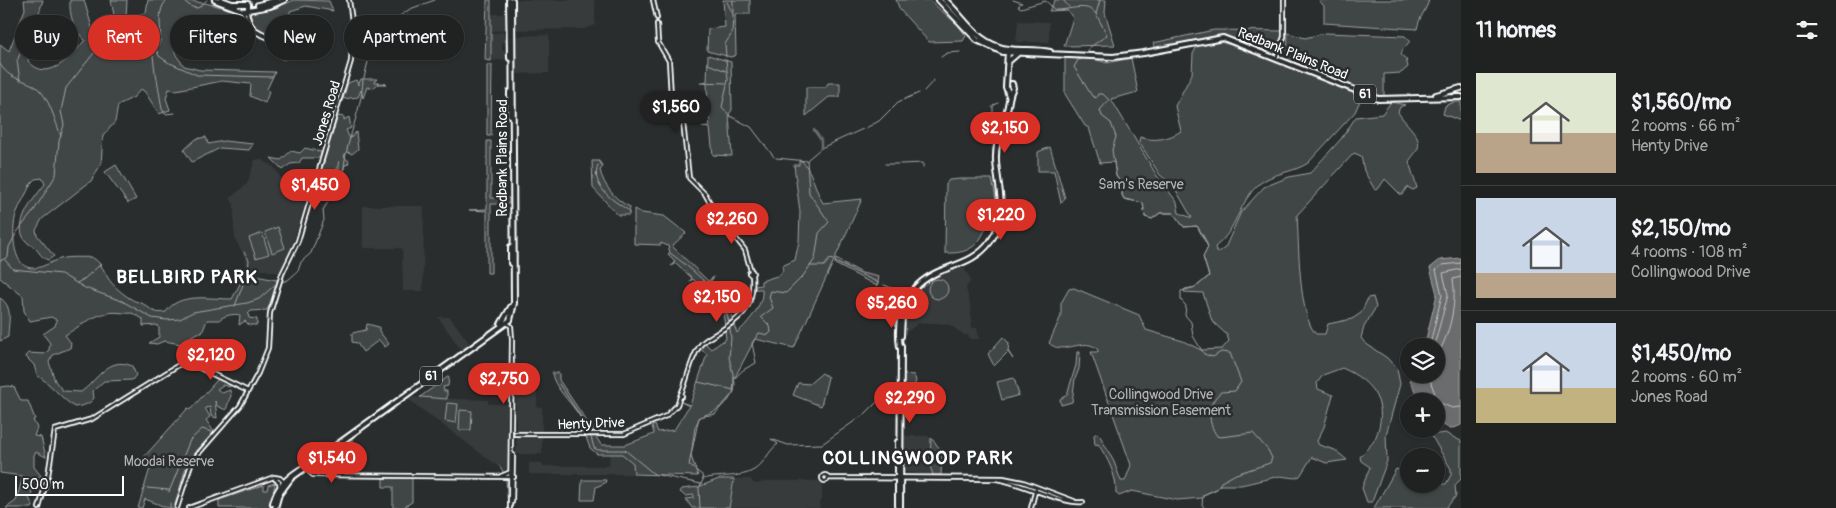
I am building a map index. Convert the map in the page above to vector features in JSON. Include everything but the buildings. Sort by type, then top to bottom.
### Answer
[{"type":"main road","points":[[215,0],[245,6],[259,5],[277,0]]},
{"type":"main road","points":[[221,0],[232,4],[266,7],[284,0]]},
{"type":"main road","name":"Redbank Plains Road","points":[[509,316],[514,304],[512,9],[510,0]]},
{"type":"main road","name":"Redbank Plains Road","points":[[509,316],[511,303],[510,0]]},
{"type":"main road","name":"Redbank Plains Road","points":[[939,0],[977,40],[1018,53],[1080,54],[1091,56],[1133,55],[1220,38],[1378,98],[1461,97]]},
{"type":"main road","name":"Redbank Plains Road","points":[[945,0],[978,36],[995,46],[1008,51],[1039,50],[1057,54]]},
{"type":"main road","points":[[509,20],[512,9]]},
{"type":"main road","points":[[899,508],[900,347],[898,326],[903,307],[914,288],[925,280],[977,254],[989,243],[996,231],[1002,206],[996,147],[1008,103],[1010,60],[1008,51]]},
{"type":"main road","points":[[1008,51],[1009,85]]},
{"type":"main road","points":[[1010,60],[1018,53]]},
{"type":"main road","points":[[510,72],[512,63]]},
{"type":"main road","name":"Redbank Plains Road","points":[[1431,96],[1461,88]]},
{"type":"main road","name":"61","points":[[274,508],[280,487],[284,482],[506,322],[509,316]]},
{"type":"main road","name":"61","points":[[274,508],[284,482]]},
{"type":"street","name":"Jones Road","points":[[350,0],[352,15]]},
{"type":"street","name":"Jones Road","points":[[350,0],[352,15]]},
{"type":"street","name":"Henty Drive","points":[[514,435],[624,434],[661,420],[674,409],[698,348],[705,340],[736,321],[747,308],[752,292],[752,275],[749,273],[751,271],[745,250],[719,217],[716,216],[705,194],[689,178],[683,122],[671,96],[669,61],[658,40],[657,24],[660,21],[656,18],[652,0]]},
{"type":"street","points":[[1276,58],[1284,38],[1284,0]]},
{"type":"street","points":[[245,6],[253,31],[265,36]]},
{"type":"street","points":[[1280,49],[1280,56],[1285,62]]},
{"type":"street","name":"Jones Road","points":[[177,508],[192,461],[238,409],[268,348],[270,313],[284,270],[296,245],[348,76],[351,60]]},
{"type":"street","points":[[509,316],[512,339]]},
{"type":"street","points":[[506,322],[511,326],[512,339],[512,428],[514,435],[512,441],[511,508]]},
{"type":"street","points":[[39,508],[48,476],[54,430],[92,419],[185,361],[248,391]]},
{"type":"street","points":[[307,467],[309,474],[512,475]]},
{"type":"street","points":[[469,476],[512,475]]},
{"type":"street","points":[[189,508],[274,477],[284,482]]},
{"type":"street","points":[[828,478],[996,479],[1036,488],[1075,502],[1083,502]]},
{"type":"street","points":[[261,482],[275,479],[284,482]]},
{"type":"street","points":[[275,479],[279,482],[280,487]]},
{"type":"street","points":[[1031,508],[1036,488]]},
{"type":"shaded area","points":[[514,0],[595,0],[595,25],[584,29],[516,30]]},
{"type":"shaded area","points":[[491,14],[507,14],[507,30],[491,31]]},
{"type":"shaded area","points":[[1018,21],[1049,22],[1049,42],[1016,42]]},
{"type":"shaded area","points":[[508,32],[508,42],[502,42],[502,50],[508,50],[508,59],[491,61],[491,33]]},
{"type":"shaded area","points":[[549,35],[549,73],[515,74],[515,36]]},
{"type":"shaded area","points":[[260,159],[274,167],[288,189],[307,197],[292,246],[279,273],[266,270],[247,271],[246,260],[235,239],[234,204],[230,198],[247,184],[255,160]]},
{"type":"shaded area","points":[[363,206],[424,206],[423,291],[403,291],[402,248],[363,248]]},
{"type":"shaded area","points":[[963,266],[971,280],[966,288],[971,308],[971,328],[977,328],[979,339],[970,339],[968,335],[964,335],[950,325],[936,323],[919,323],[908,331],[903,330],[906,309],[918,289],[938,275]]},
{"type":"shaded area","points":[[438,317],[450,317],[470,344],[461,350]]},
{"type":"shaded area","points":[[516,380],[537,380],[537,407],[542,407],[542,432],[516,432]]},
{"type":"shaded area","points":[[405,397],[488,400],[488,404],[509,404],[509,470],[504,470],[501,465],[499,467]]},
{"type":"shaded area","points":[[903,436],[928,436],[930,439],[930,465],[933,475],[903,472]]},
{"type":"shaded area","points":[[517,437],[542,437],[542,454],[516,454]]},
{"type":"shaded area","points":[[610,454],[622,454],[634,463],[634,474],[529,474],[529,463],[542,463],[543,466],[609,466]]},
{"type":"shaded area","points":[[329,455],[339,473],[313,472],[312,468]]},
{"type":"shaded area","points":[[734,479],[751,479],[753,483],[757,484],[768,481],[819,481],[822,484],[820,508],[729,508]]},
{"type":"green space","points":[[24,0],[43,0],[38,15],[23,15],[25,9]]},
{"type":"green space","points":[[70,0],[84,0],[88,15],[88,60],[160,60],[160,15],[136,15],[146,13],[148,0],[207,4],[219,6],[241,15],[170,15],[170,60],[180,60],[184,66],[200,70],[275,72],[267,89],[269,92],[265,103],[250,96],[251,84],[222,81],[176,90],[169,89],[166,98],[170,110],[159,114],[141,89],[134,97],[118,105],[115,122],[103,136],[101,164],[91,181],[42,219],[36,230],[37,235],[54,256],[48,260],[43,257],[26,241],[22,233],[23,218],[45,184],[42,178],[35,179],[31,183],[16,214],[14,246],[20,261],[24,266],[31,268],[64,258],[91,257],[103,268],[115,287],[133,300],[160,313],[166,312],[172,306],[187,299],[232,299],[242,280],[255,276],[277,280],[275,293],[267,310],[251,311],[248,314],[249,318],[257,319],[257,325],[249,325],[245,321],[239,325],[240,315],[238,314],[229,315],[219,320],[207,320],[202,333],[197,333],[190,337],[189,342],[196,350],[193,357],[184,357],[186,354],[181,344],[164,341],[157,344],[149,343],[159,337],[157,325],[143,326],[143,319],[132,313],[114,312],[102,314],[65,335],[71,343],[70,348],[53,355],[49,362],[55,381],[63,391],[81,392],[110,366],[116,364],[132,366],[136,375],[132,380],[104,381],[93,391],[94,398],[90,402],[83,406],[74,407],[37,375],[34,365],[26,357],[28,353],[44,354],[49,350],[50,343],[43,334],[55,326],[57,320],[51,317],[30,321],[24,311],[23,296],[0,278],[0,44],[9,51],[15,35],[15,60],[28,60],[43,70],[59,66],[66,60],[78,60],[78,48],[85,40],[78,32],[78,15],[71,15]]},
{"type":"green space","points":[[111,0],[127,0],[126,15],[114,15]]},
{"type":"green space","points":[[294,0],[329,1],[333,11],[306,6],[290,11],[290,15],[265,15],[265,32],[255,27],[255,15],[251,15],[250,13],[276,8]]},
{"type":"green space","points":[[487,0],[491,0],[491,61],[485,60]]},
{"type":"green space","points":[[723,0],[750,0],[750,14],[735,14],[736,55],[731,57],[707,51],[708,29],[725,27]]},
{"type":"green space","points":[[896,0],[929,0],[958,25],[966,36],[963,41],[929,42],[900,10]]},
{"type":"green space","points":[[1055,0],[1106,0],[1105,13],[1115,45],[1064,46],[1073,18],[1067,10],[1049,11]]},
{"type":"green space","points":[[1319,0],[1429,0],[1417,29],[1324,23],[1324,6]]},
{"type":"green space","points":[[1214,30],[1283,31],[1277,49],[1271,52],[1219,35],[1155,49],[1153,43]]},
{"type":"green space","points":[[1288,33],[1305,38],[1325,33],[1405,36],[1410,41],[1403,49],[1401,55],[1406,59],[1408,67],[1401,73],[1384,74],[1384,97],[1378,96],[1287,59]]},
{"type":"green space","points":[[1216,41],[1272,58],[1362,96],[1355,112],[1308,163],[1265,180],[1252,191],[1228,233],[1215,247],[1217,253],[1225,248],[1241,212],[1264,187],[1289,177],[1310,173],[1341,139],[1356,117],[1382,114],[1391,102],[1405,105],[1400,107],[1398,112],[1417,138],[1418,148],[1409,162],[1417,188],[1413,190],[1407,187],[1402,195],[1385,179],[1379,188],[1375,190],[1364,171],[1361,156],[1354,153],[1297,215],[1300,278],[1310,325],[1316,334],[1325,334],[1328,324],[1352,319],[1361,313],[1368,298],[1373,297],[1376,307],[1364,327],[1361,338],[1365,343],[1387,358],[1397,369],[1400,384],[1386,435],[1387,461],[1372,502],[1367,502],[1362,488],[1370,467],[1361,461],[1360,457],[1375,439],[1381,415],[1376,396],[1370,387],[1353,373],[1342,368],[1323,375],[1317,383],[1318,389],[1333,395],[1324,427],[1317,441],[1319,445],[1335,450],[1347,460],[1326,463],[1312,457],[1300,476],[1295,478],[1280,476],[1241,485],[1220,485],[1202,498],[1177,500],[1132,491],[1119,496],[1116,493],[1115,480],[1108,462],[1098,444],[1095,445],[1094,435],[1097,433],[1114,462],[1121,481],[1125,481],[1131,465],[1091,352],[1098,352],[1098,350],[1093,346],[1087,345],[1061,348],[1049,343],[1061,316],[1061,303],[1069,289],[1074,288],[1139,315],[1146,330],[1183,341],[1201,350],[1222,349],[1229,341],[1227,335],[1212,321],[1203,293],[1184,292],[1185,289],[1196,287],[1209,276],[1203,257],[1208,247],[1197,226],[1184,227],[1173,213],[1160,213],[1152,219],[1145,217],[1143,203],[1124,199],[1122,195],[1123,186],[1116,176],[1114,162],[1100,163],[1089,128],[1085,126],[1065,94],[1065,58],[1088,57],[1107,63],[1131,58],[1138,92],[1111,99],[1157,176],[1177,202],[1179,213],[1192,218],[1177,192],[1160,175],[1139,142],[1140,137],[1161,139],[1181,131],[1175,106],[1192,74],[1193,54],[1197,46]]},
{"type":"green space","points":[[708,55],[731,62],[732,110],[729,114],[732,156],[713,155],[710,128],[702,127],[710,126],[709,117],[684,117],[694,111],[696,113],[708,111],[707,83],[700,83],[707,81]]},
{"type":"green space","points":[[487,65],[492,65],[491,136],[487,136]]},
{"type":"green space","points":[[361,79],[377,79],[374,82],[387,84],[378,84],[373,88],[367,87],[363,98],[361,90],[358,97],[343,99],[348,83],[356,80],[358,85]]},
{"type":"green space","points":[[828,83],[840,83],[840,97],[829,97],[806,116],[806,87],[826,87]]},
{"type":"green space","points":[[1454,102],[1461,102],[1461,121],[1443,114],[1445,106]]},
{"type":"green space","points":[[338,116],[344,117],[344,120],[349,117],[351,128],[346,130],[350,139],[356,132],[358,149],[352,154],[348,152],[345,154],[344,157],[349,161],[345,165],[342,174],[343,180],[339,177],[339,161],[336,173],[332,171],[329,174],[326,172],[326,179],[319,178]]},
{"type":"green space","points":[[206,137],[208,144],[224,141],[253,144],[249,150],[220,148],[192,162],[184,150],[196,139]]},
{"type":"green space","points":[[487,141],[491,141],[491,198],[509,198],[509,204],[491,204],[491,273],[487,273],[487,211],[469,210],[487,209]]},
{"type":"green space","points":[[1050,147],[1065,198],[1061,203],[1054,171],[1038,171],[1038,152]]},
{"type":"green space","points":[[305,148],[321,152],[320,158],[302,158],[299,163],[290,164],[283,170],[271,158],[281,160],[291,151],[300,153]]},
{"type":"green space","points":[[592,161],[599,161],[603,167],[600,170],[607,187],[615,197],[630,207],[629,215],[618,215],[593,188]]},
{"type":"green space","points":[[799,161],[802,161],[809,170],[823,203],[862,199],[794,348],[755,339],[734,379],[733,393],[728,401],[715,411],[700,417],[695,427],[691,456],[698,476],[634,474],[633,463],[622,454],[597,454],[590,448],[586,437],[596,437],[601,445],[625,445],[654,434],[652,426],[655,425],[658,432],[674,430],[689,406],[681,402],[690,405],[707,354],[699,348],[704,342],[711,349],[726,339],[725,330],[734,325],[737,333],[758,307],[762,289],[755,289],[755,286],[761,285],[761,281],[780,275],[783,270],[782,266],[795,260],[799,241],[800,212],[794,165],[799,165]]},
{"type":"green space","points":[[116,165],[136,199],[128,203],[105,172]]},
{"type":"green space","points":[[992,179],[996,203],[994,211],[978,242],[968,250],[945,253],[946,184],[949,180]]},
{"type":"green space","points":[[634,209],[642,213],[664,216],[686,233],[672,246],[708,281],[714,277],[710,282],[721,294],[727,291],[722,296],[730,309],[733,321],[725,326],[723,313],[719,306],[713,307],[718,304],[693,279],[689,282],[692,278],[676,263],[671,266],[675,261],[668,254],[670,252],[668,246],[661,243],[661,245],[634,244]]},
{"type":"green space","points":[[278,227],[285,248],[272,253],[265,232]]},
{"type":"green space","points":[[262,233],[269,254],[256,258],[249,238]]},
{"type":"green space","points":[[836,259],[862,273],[879,277],[877,286],[835,264]]},
{"type":"green space","points":[[934,279],[942,279],[948,285],[948,293],[942,299],[934,299],[928,293],[928,285]]},
{"type":"green space","points":[[882,290],[897,297],[896,308],[877,304]]},
{"type":"green space","points":[[0,298],[7,306],[9,315],[8,337],[0,341]]},
{"type":"green space","points":[[367,324],[379,327],[379,331],[389,344],[385,347],[379,340],[363,352],[357,343],[352,342],[352,333],[366,330]]},
{"type":"green space","points":[[1003,337],[1009,343],[1008,351],[1013,359],[1008,352],[994,366],[988,354]]},
{"type":"green space","points":[[1077,352],[1080,352],[1079,369],[1075,379],[1072,402],[1061,405],[1060,399],[1067,395],[1076,365]]},
{"type":"green space","points":[[552,373],[559,373],[559,380],[588,423],[593,423],[593,432],[585,432],[580,417],[558,387]]},
{"type":"green space","points":[[822,373],[828,377],[821,406],[793,395],[798,383],[809,384]]},
{"type":"green space","points":[[903,374],[914,375],[916,381],[912,391],[903,391]]},
{"type":"green space","points":[[449,376],[448,386],[443,387],[444,391],[447,391],[447,399],[420,397]]},
{"type":"green space","points":[[1014,378],[1019,395],[1002,400],[997,382]]},
{"type":"green space","name":"Moodai Reserve","points":[[218,379],[232,385],[229,387],[223,385],[217,389],[222,393],[230,390],[231,396],[226,410],[217,406],[215,401],[217,418],[211,416],[210,407],[205,408],[210,417],[206,420],[214,432],[188,460],[174,508],[168,508],[145,499],[142,508],[138,508],[151,465],[144,457],[188,408],[191,409]]},
{"type":"green space","points":[[0,387],[14,387],[21,401],[28,401],[37,428],[34,436],[41,437],[46,457],[36,452],[34,455],[34,467],[42,477],[37,477],[31,486],[32,494],[29,498],[33,506],[32,508],[6,508],[16,501],[23,476],[0,473]]},
{"type":"green space","points":[[447,403],[458,404],[456,423],[445,421]]},
{"type":"green space","points":[[460,410],[472,411],[471,430],[459,430]]},
{"type":"green space","points":[[1445,433],[1461,441],[1461,479],[1455,485],[1456,496],[1446,508],[1374,508],[1396,469],[1400,470],[1400,493],[1445,493],[1445,484],[1451,475],[1451,469],[1445,459],[1445,448],[1439,448],[1433,438],[1445,438]]},
{"type":"green space","points":[[352,438],[353,473],[339,473],[331,454]]},
{"type":"green space","points":[[931,438],[942,451],[941,475],[933,475],[930,466]]},
{"type":"green space","points":[[383,478],[412,478],[412,502],[402,508],[393,508],[393,487],[383,487]]},
{"type":"green space","points":[[719,479],[734,479],[729,508],[692,508],[686,499],[694,498],[694,495],[685,496],[680,492],[682,489],[698,487]]},
{"type":"green space","points":[[582,480],[606,480],[605,483],[596,487],[594,500],[581,500]]},
{"type":"green space","points":[[275,483],[271,508],[219,508],[219,500],[264,485],[264,490],[267,490],[268,485]]},
{"type":"water","points":[[1461,258],[1461,425],[1451,428],[1445,426],[1445,393],[1416,393],[1411,383],[1445,383],[1445,338],[1426,338],[1437,294],[1430,268],[1440,260]]},
{"type":"waterway","points":[[0,261],[8,257],[9,247],[17,232],[33,212],[56,175],[59,141],[64,125],[61,111],[66,88],[98,48],[115,33],[131,28],[145,45],[155,48],[159,45],[161,12],[167,0]]},
{"type":"waterway","points":[[182,0],[192,7],[198,8],[207,0]]},
{"type":"waterway","points":[[364,78],[375,33],[410,9],[435,0]]},
{"type":"waterway","points":[[733,0],[733,12]]},
{"type":"waterway","points":[[1013,0],[1022,3],[1018,6],[1021,8],[1045,1],[1056,10],[1083,7],[1093,10],[1096,14]]},
{"type":"waterway","points":[[1063,0],[1069,7]]},
{"type":"waterway","points":[[1100,0],[1096,14],[1107,35],[1089,48],[1085,58],[1078,60],[1074,67],[1092,96],[1096,98],[1098,94],[1103,94],[1109,100],[1100,110],[1102,116],[1111,123],[1116,137],[1112,150],[1116,176],[1123,186],[1122,195],[1124,199],[1143,203],[1145,217],[1152,219],[1160,213],[1173,213],[1184,227],[1197,226],[1206,241],[1208,247],[1203,257],[1209,276],[1196,287],[1181,291],[1181,300],[1186,306],[1185,315],[1191,322],[1193,336],[1204,354],[1213,357],[1221,352],[1230,353],[1241,382],[1235,391],[1221,392],[1216,396],[1211,407],[1211,425],[1217,436],[1220,437],[1253,433],[1268,450],[1272,458],[1270,463],[1236,474],[1221,482],[1217,489],[1203,495],[1202,505],[1205,508]]},
{"type":"waterway","points":[[727,2],[733,14],[732,33]]},
{"type":"waterway","points":[[726,57],[725,44],[731,35]]},
{"type":"waterway","points":[[941,57],[947,53],[960,52]]},
{"type":"waterway","points":[[160,57],[169,63]]},
{"type":"waterway","points":[[17,60],[20,81]]},
{"type":"waterway","points":[[154,60],[155,72]]},
{"type":"waterway","points":[[726,60],[728,80],[722,107],[730,116],[751,127],[774,157]]},
{"type":"waterway","points":[[170,63],[197,75],[272,77]]},
{"type":"waterway","points":[[0,64],[8,73],[41,91],[51,109],[61,136]]},
{"type":"waterway","points":[[708,64],[726,71]]},
{"type":"waterway","points":[[156,73],[162,109],[165,114],[175,113]]},
{"type":"waterway","points":[[330,199],[344,185],[345,159],[359,106],[363,79]]},
{"type":"waterway","points":[[924,91],[934,80]]},
{"type":"waterway","points":[[700,82],[726,83]]},
{"type":"waterway","points":[[866,128],[879,121],[898,102],[919,93]]},
{"type":"waterway","points":[[989,121],[993,115],[993,106],[998,103]]},
{"type":"waterway","points":[[734,379],[743,370],[756,363],[752,343],[759,333],[768,335],[771,332],[770,326],[761,317],[773,308],[769,297],[771,291],[786,293],[803,276],[815,259],[819,233],[829,222],[809,193],[807,160],[821,148],[863,129]]},
{"type":"waterway","points":[[814,130],[821,140],[821,148]]},
{"type":"waterway","points":[[776,158],[807,161]]},
{"type":"waterway","points":[[900,164],[923,163],[923,167]]},
{"type":"waterway","points":[[885,164],[898,164]]},
{"type":"waterway","points":[[598,165],[596,173],[600,186],[604,192],[628,210]]},
{"type":"waterway","points":[[282,282],[288,280],[298,271],[301,262],[311,253],[324,220],[323,210],[328,202]]},
{"type":"waterway","points":[[244,252],[249,260],[248,271]]},
{"type":"waterway","points":[[670,253],[714,292],[726,311],[729,322]]},
{"type":"waterway","points":[[810,266],[824,266],[830,259],[833,260]]},
{"type":"waterway","points":[[5,260],[13,269],[61,274],[85,288],[122,301],[152,318],[167,320],[180,319],[193,312],[247,303],[259,299],[277,283]]},
{"type":"waterway","points":[[835,262],[879,283]]},
{"type":"waterway","points":[[77,283],[101,264]]},
{"type":"waterway","points":[[235,306],[244,282]]},
{"type":"waterway","points":[[884,285],[897,290]]},
{"type":"waterway","points":[[700,508],[699,488],[703,480],[702,475],[689,465],[699,417],[715,414],[734,392],[735,383],[729,357],[730,328]]},
{"type":"waterway","points":[[698,382],[734,390]]},
{"type":"waterway","points":[[559,384],[586,424],[588,432]]},
{"type":"waterway","points":[[703,479],[748,473],[754,470],[778,444],[771,439],[788,445],[822,444],[866,413],[879,400],[892,396]]},
{"type":"waterway","points":[[169,492],[190,440],[202,429],[212,432]]},
{"type":"waterway","points":[[591,437],[594,448],[598,450],[625,450],[654,474],[701,484]]},
{"type":"waterway","points":[[183,459],[189,459]]},
{"type":"waterway","points":[[500,466],[504,473]]},
{"type":"waterway","points":[[506,479],[508,508]]},
{"type":"waterway","points":[[147,488],[169,490]]},
{"type":"waterway","points":[[170,503],[170,508]]},
{"type":"district","name":"BELLBIRD PARK","points":[[187,276]]},
{"type":"district","name":"COLLINGWOOD PARK","points":[[918,457]]},
{"type":"park label","name":"Sam's Reserve","points":[[1141,184]]},
{"type":"park label","name":"Collingwood Drive Transmission Easement","points":[[1161,402]]}]
